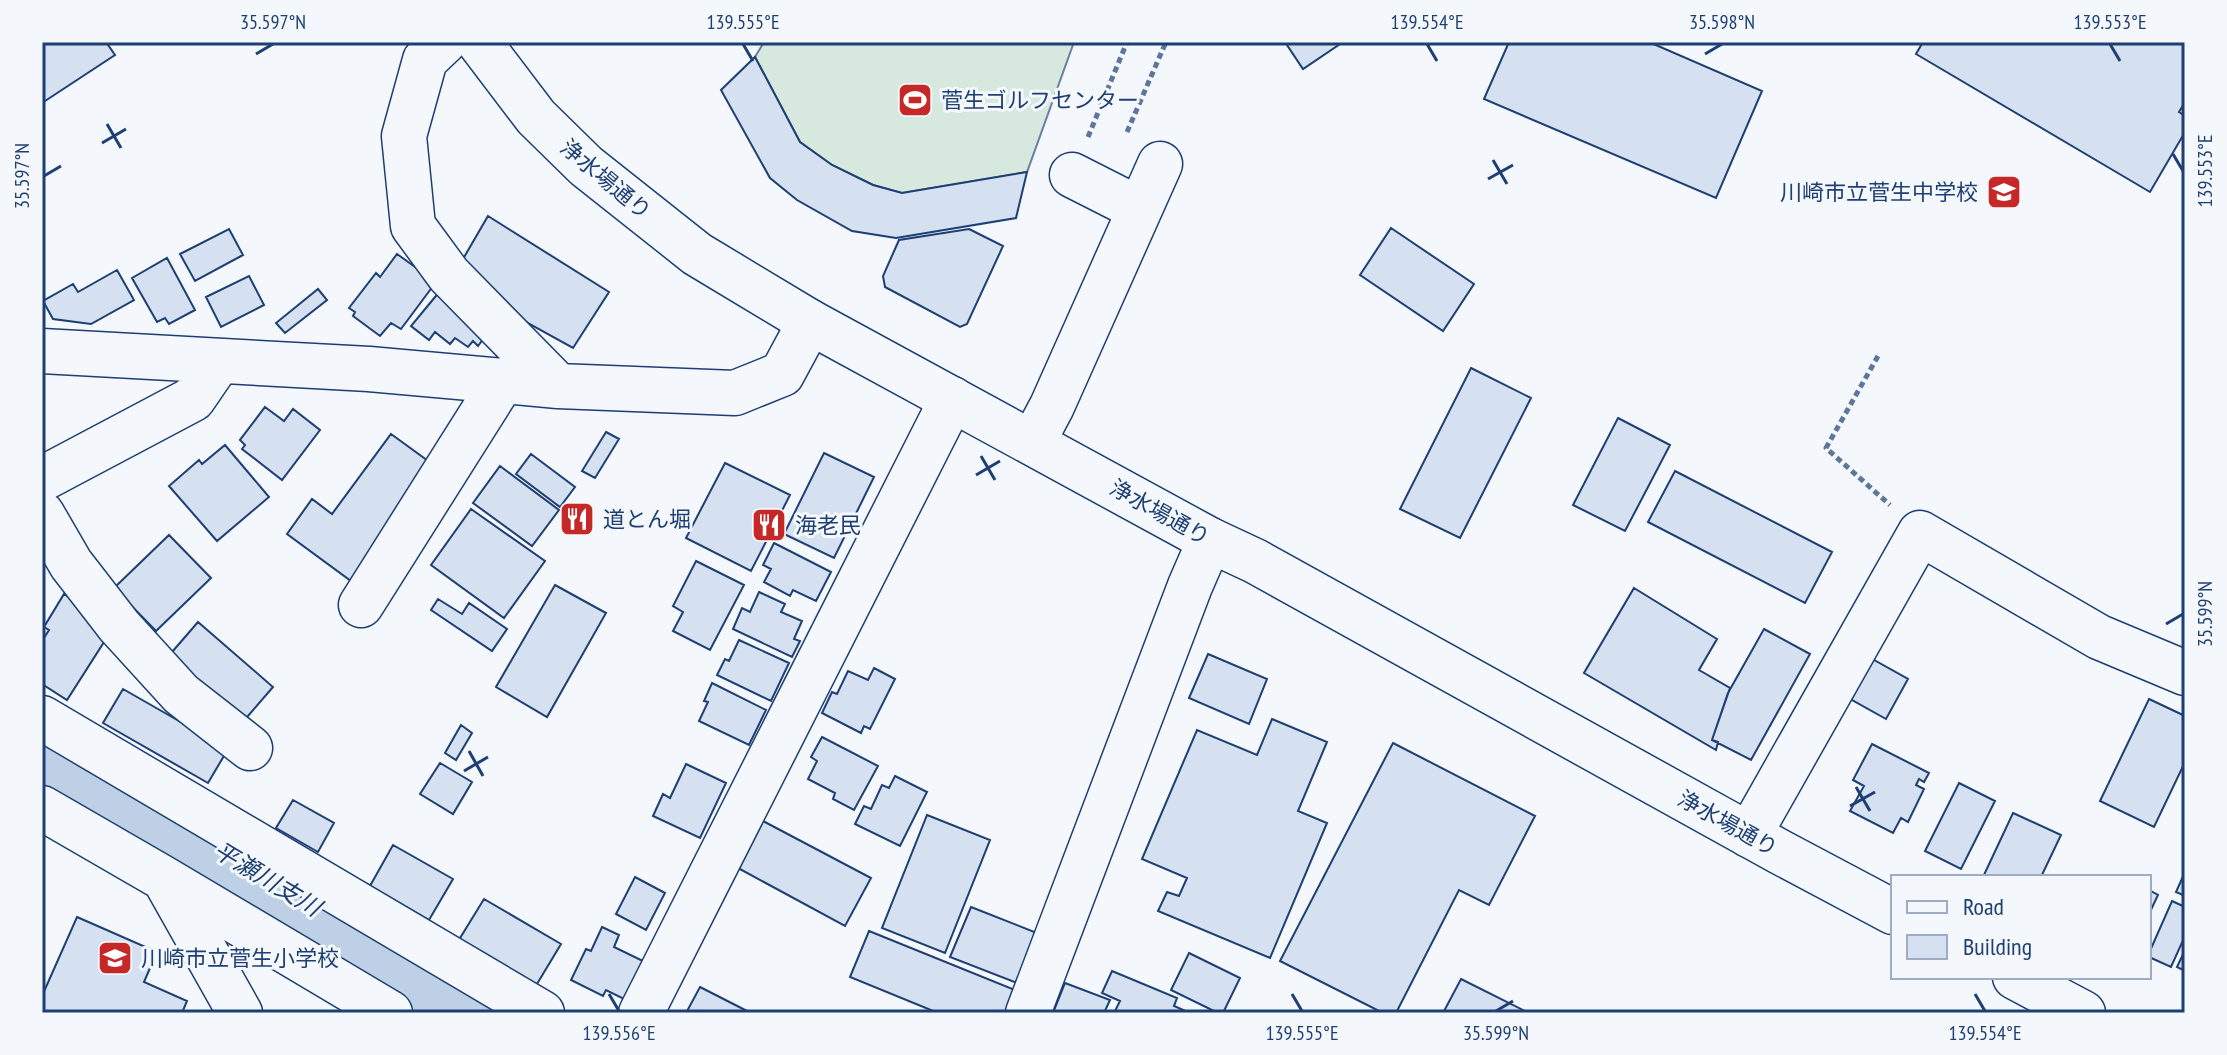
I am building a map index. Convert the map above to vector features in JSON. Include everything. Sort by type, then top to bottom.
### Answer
[{"type":"street","points":[[444,42],[425,60],[404,136],[413,226],[449,275],[558,386]]},
{"type":"street","name":"浄水場通り","points":[[479,42],[536,117],[586,166],[697,254],[810,322],[1210,540],[1255,561],[1891,911]]},
{"type":"street","points":[[1033,442],[1160,164]]},
{"type":"street","points":[[1072,175],[1139,209]]},
{"type":"street","points":[[42,351],[369,369],[558,386],[735,393],[782,374],[810,322]]},
{"type":"street","points":[[219,361],[193,399],[43,485],[71,564],[119,626],[181,694],[250,748]]},
{"type":"street","points":[[361,605],[503,380]]},
{"type":"street","points":[[641,1013],[952,399]]},
{"type":"street","points":[[1749,835],[1920,533],[2099,637],[2185,673]]},
{"type":"street","points":[[1028,1013],[1210,540]]},
{"type":"street","points":[[42,718],[542,1013]]},
{"type":"street","points":[[42,808],[390,1013]]},
{"type":"street","points":[[163,878],[240,1013]]},
{"type":"street","points":[[2019,979],[2083,1013]]},
{"type":"path","points":[[1072,175],[1127,42]]},
{"type":"path","points":[[1146,90],[1166,42]]},
{"type":"path","points":[[1878,356],[1826,448],[1920,533]]},
{"type":"shaded area","name":"菅生ゴルフセンター","points":[[764,42],[1074,42],[1027,172],[902,193],[873,185],[832,165],[800,142],[755,57]]},
{"type":"building","points":[[42,42],[106,42],[115,55],[42,103]]},
{"type":"building","points":[[1285,42],[1343,42],[1303,69]]},
{"type":"building","points":[[1509,42],[1649,42],[1762,91],[1716,198],[1484,99]]},
{"type":"building","points":[[1923,42],[2185,42],[2185,102],[2179,112],[2185,116],[2185,132],[2150,192],[1916,54]]},
{"type":"building","points":[[755,57],[800,142],[832,165],[873,185],[902,193],[1027,172],[1016,218],[896,238],[852,231],[797,200],[770,178],[721,90]]},
{"type":"building","points":[[488,216],[609,292],[573,348],[515,316],[463,259]]},
{"type":"building","points":[[1391,228],[1474,284],[1443,331],[1360,275]]},
{"type":"building","points":[[229,229],[243,255],[195,281],[180,254]]},
{"type":"building","points":[[969,229],[1003,246],[967,324],[960,327],[885,287],[883,276],[899,240]]},
{"type":"building","points":[[397,254],[436,282],[401,329],[391,323],[380,336],[353,316],[355,312],[349,308],[376,273],[380,277]]},
{"type":"building","points":[[167,258],[195,310],[169,324],[165,318],[157,322],[132,278]]},
{"type":"building","points":[[117,270],[134,300],[91,324],[53,319],[43,301],[73,284],[78,292]]},
{"type":"building","points":[[249,276],[264,305],[221,327],[206,297]]},
{"type":"building","points":[[318,289],[327,300],[285,333],[276,323]]},
{"type":"building","points":[[440,291],[490,330],[478,346],[473,341],[468,347],[455,338],[450,344],[435,332],[429,340],[411,326]]},
{"type":"building","points":[[1471,368],[1531,398],[1460,538],[1400,509]]},
{"type":"building","points":[[265,407],[284,421],[293,409],[320,430],[282,480],[242,449],[245,445],[240,440]]},
{"type":"building","points":[[1618,418],[1670,445],[1625,531],[1573,505]]},
{"type":"building","points":[[606,432],[619,439],[595,478],[582,471]]},
{"type":"building","points":[[391,434],[435,466],[351,581],[287,534],[312,499],[332,514]]},
{"type":"building","points":[[225,445],[269,497],[217,541],[169,486],[199,460],[202,464]]},
{"type":"building","points":[[824,453],[874,477],[834,558],[784,534]]},
{"type":"building","points":[[531,454],[575,487],[560,507],[516,474]]},
{"type":"building","points":[[725,463],[790,495],[751,571],[686,538]]},
{"type":"building","points":[[500,466],[559,510],[532,546],[473,503]]},
{"type":"building","points":[[1675,471],[1832,552],[1805,603],[1648,522]]},
{"type":"building","points":[[471,509],[545,561],[504,618],[431,565]]},
{"type":"building","points":[[169,535],[211,578],[156,631],[114,588]]},
{"type":"building","points":[[774,543],[831,572],[816,601],[793,590],[790,596],[764,582],[771,569],[763,565]]},
{"type":"building","points":[[696,561],[744,585],[710,650],[673,631],[683,612],[673,606]]},
{"type":"building","points":[[555,585],[606,613],[547,717],[496,687]]},
{"type":"building","points":[[1634,588],[1717,639],[1699,670],[1730,688],[1712,740],[1718,742],[1716,750],[1584,673]]},
{"type":"building","points":[[759,592],[785,604],[781,612],[802,621],[794,639],[800,641],[792,657],[733,629],[742,608],[750,612]]},
{"type":"building","points":[[64,594],[93,612],[111,631],[67,700],[42,684],[42,641],[49,630],[44,627]]},
{"type":"building","points":[[438,599],[462,614],[469,603],[507,629],[492,651],[431,610]]},
{"type":"building","points":[[198,622],[273,687],[241,724],[166,659]]},
{"type":"building","points":[[1764,629],[1810,654],[1751,760],[1712,740],[1728,693]]},
{"type":"building","points":[[739,640],[789,663],[771,701],[717,675],[725,659],[729,661]]},
{"type":"building","points":[[1208,654],[1267,679],[1249,724],[1189,698]]},
{"type":"building","points":[[1867,656],[1908,679],[1886,719],[1845,696]]},
{"type":"building","points":[[874,668],[895,679],[870,729],[864,726],[861,733],[822,713],[832,692],[837,694],[848,671],[868,680]]},
{"type":"building","points":[[712,683],[766,710],[749,745],[699,721]]},
{"type":"building","points":[[123,689],[228,749],[208,783],[103,723]]},
{"type":"building","points":[[2149,699],[2185,716],[2185,762],[2154,827],[2100,801]]},
{"type":"building","points":[[1272,719],[1327,742],[1298,811],[1327,823],[1270,958],[1158,911],[1167,892],[1179,896],[1187,878],[1142,859],[1197,730],[1257,755]]},
{"type":"building","points":[[461,725],[472,733],[456,760],[445,753]]},
{"type":"building","points":[[822,737],[878,766],[854,810],[833,799],[835,793],[808,779],[817,761],[811,757]]},
{"type":"building","points":[[1393,743],[1535,816],[1489,905],[1459,890],[1396,1013],[1383,1013],[1280,961]]},
{"type":"building","points":[[1872,744],[1929,773],[1924,782],[1919,779],[1916,785],[1924,789],[1908,822],[1901,818],[1893,833],[1850,811],[1864,786],[1853,780]]},
{"type":"building","points":[[440,763],[472,782],[453,814],[420,794]]},
{"type":"building","points":[[686,764],[726,783],[700,838],[653,816],[663,794],[670,798]]},
{"type":"building","points":[[895,776],[927,792],[900,846],[855,824],[864,806],[871,809],[882,785],[889,788]]},
{"type":"building","points":[[1959,783],[1995,801],[1961,869],[1925,851]]},
{"type":"building","points":[[293,800],[334,823],[318,852],[276,828]]},
{"type":"building","points":[[2013,813],[2061,835],[2042,875],[1984,875]]},
{"type":"building","points":[[927,815],[990,840],[945,953],[882,928]]},
{"type":"building","points":[[763,821],[871,878],[845,926],[738,868]]},
{"type":"building","points":[[393,845],[453,879],[429,920],[370,886]]},
{"type":"building","points":[[2185,872],[2185,896],[2176,892]]},
{"type":"building","points":[[635,877],[665,893],[646,930],[616,914]]},
{"type":"building","points":[[2151,891],[2158,895],[2151,910]]},
{"type":"building","points":[[484,899],[561,944],[534,989],[457,943]]},
{"type":"building","points":[[2172,901],[2185,907],[2185,936],[2171,967],[2151,958],[2151,948]]},
{"type":"building","points":[[971,907],[1037,933],[1017,983],[950,957]]},
{"type":"building","points":[[77,917],[157,952],[144,982],[187,1001],[182,1013],[42,1013],[42,996]]},
{"type":"building","points":[[602,927],[619,935],[614,947],[645,962],[626,1000],[606,990],[603,996],[571,980],[586,949],[591,951]]},
{"type":"building","points":[[869,931],[1015,990],[1005,1013],[938,1013],[850,977]]},
{"type":"building","points":[[2185,950],[2185,971],[2177,967]]},
{"type":"building","points":[[1189,953],[1240,978],[1223,1013],[1171,990]]},
{"type":"building","points":[[1112,971],[1177,998],[1174,1006],[1190,1013],[1114,1013],[1120,1001],[1102,993]]},
{"type":"building","points":[[1461,979],[1529,1013],[1443,1013]]},
{"type":"building","points":[[1065,983],[1110,1000],[1104,1013],[1053,1013]]},
{"type":"building","points":[[700,987],[751,1013],[686,1013]]},
{"type":"waterway","name":"平瀬川支川","points":[[42,746],[492,1013]]},
{"type":"place","name":"菅生ゴルフセンター","points":[[915,100]]},
{"type":"place","name":"川崎市立菅生中学校","points":[[2004,192]]},
{"type":"place","name":"道とん堀","points":[[577,519]]},
{"type":"place","name":"海老民","points":[[769,525]]},
{"type":"place","name":"川崎市立菅生小学校","points":[[115,958]]}]
